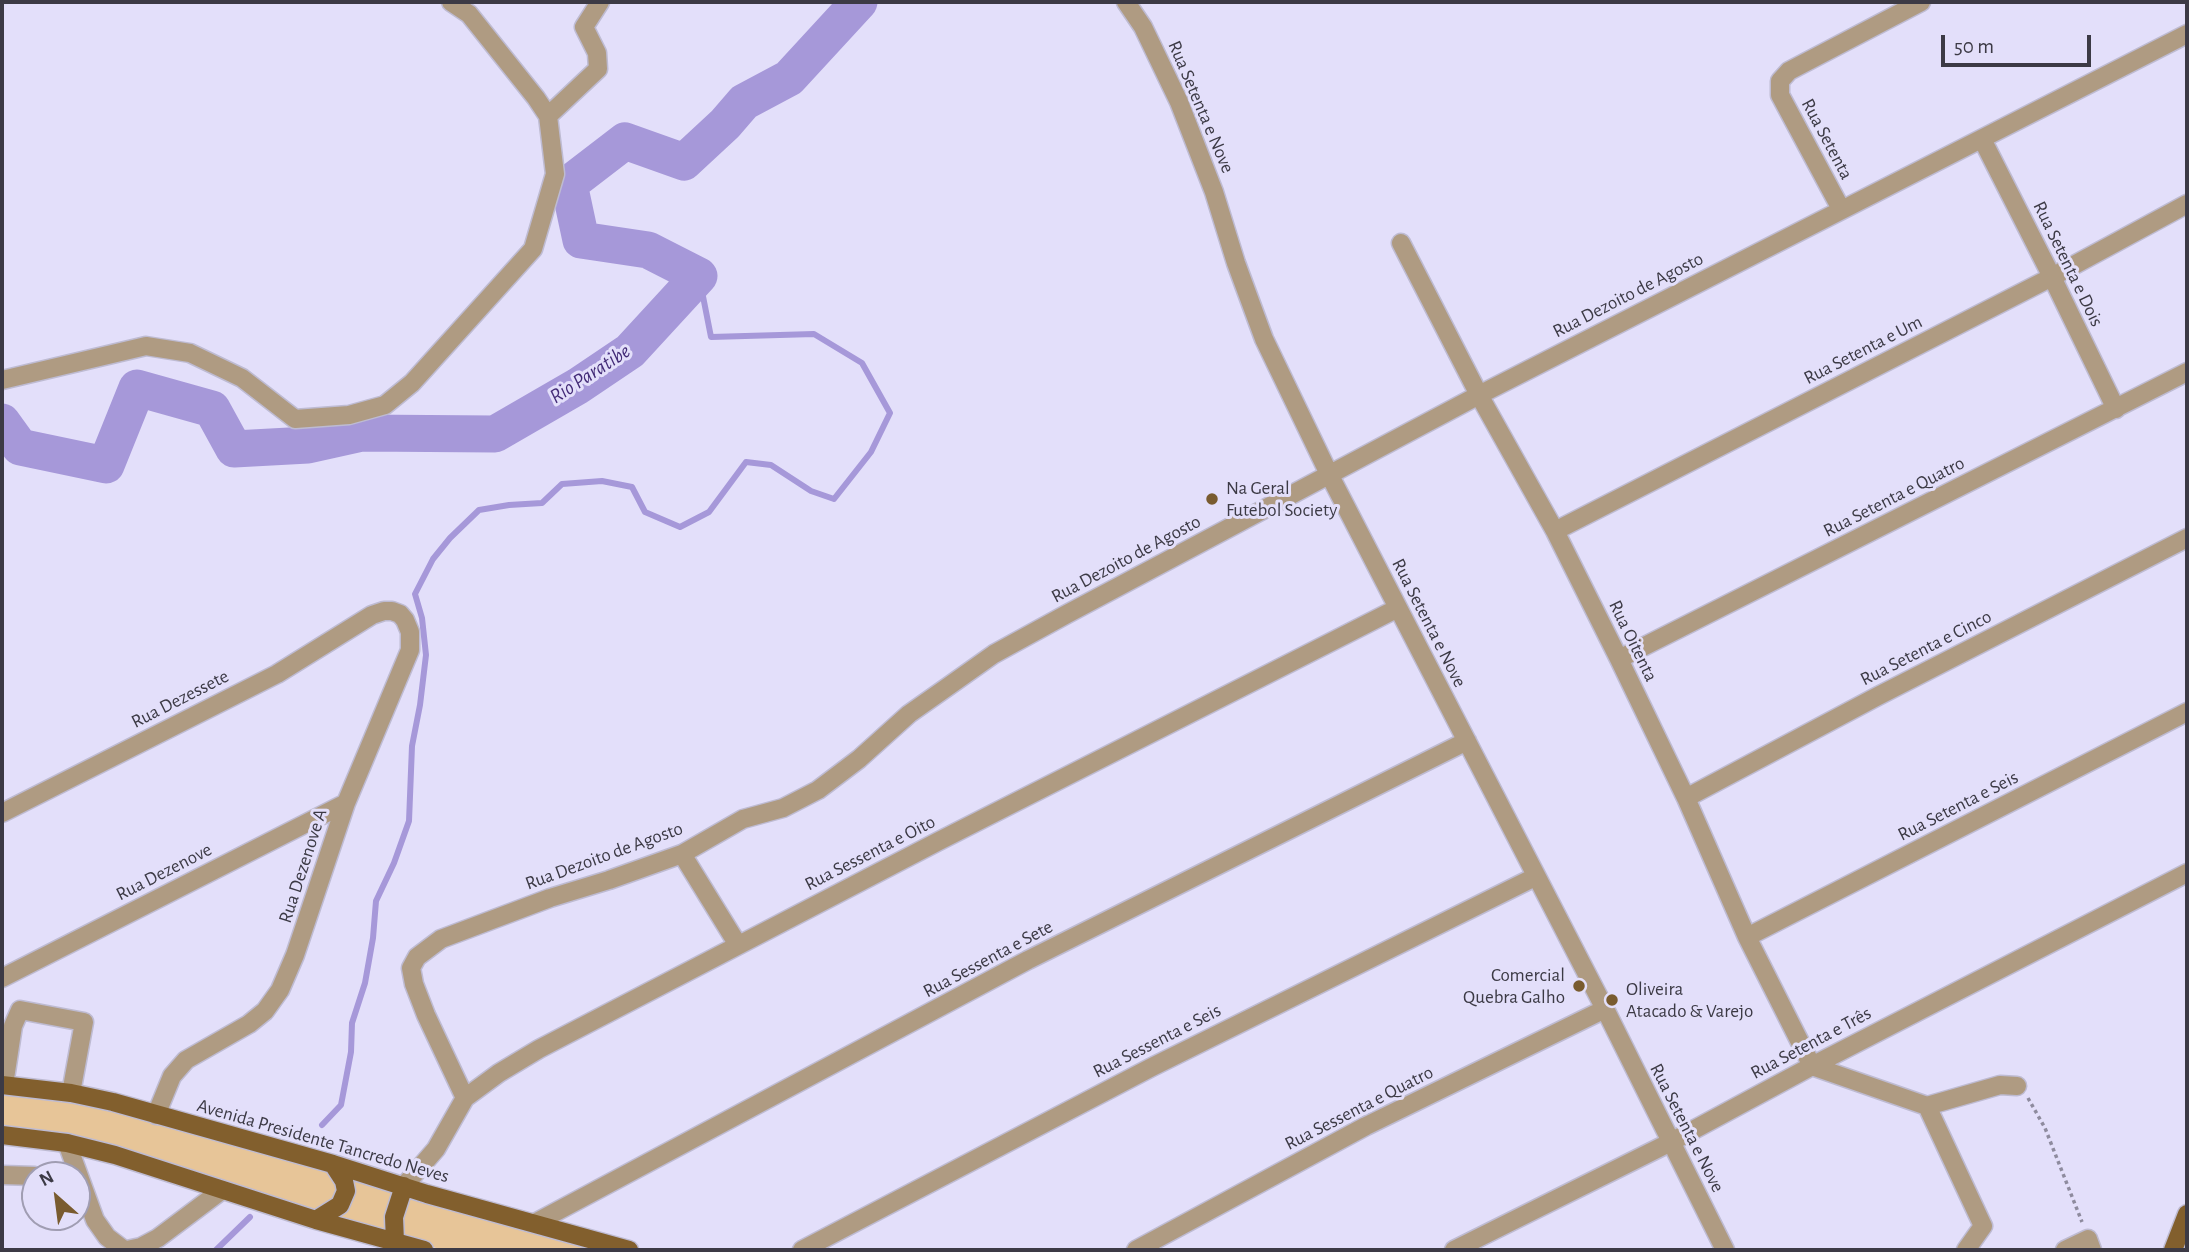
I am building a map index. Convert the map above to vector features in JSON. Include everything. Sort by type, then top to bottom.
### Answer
[{"type":"main road","name":"Avenida Presidente Tancredo Neves","points":[[3,1085],[71,1093],[114,1102],[629,1250]]},
{"type":"main road","points":[[2,1135],[67,1143],[115,1155],[316,1220],[424,1250]]},
{"type":"main road","points":[[316,1220],[340,1205],[345,1191],[345,1181],[333,1164]]},
{"type":"main road","points":[[395,1242],[394,1217],[404,1186]]},
{"type":"main road","points":[[2174,1250],[2187,1214]]},
{"type":"street","points":[[2,380],[145,346],[190,353],[242,378],[295,419],[349,415],[385,405],[412,383],[533,249],[555,174],[548,116],[468,14],[451,2]]},
{"type":"street","points":[[548,116],[598,69],[597,53],[584,27],[600,2]]},
{"type":"street","name":"Rua Setenta e Nove","points":[[1126,2],[1143,27],[1179,102],[1214,192],[1264,339],[1329,474],[1726,1250]]},
{"type":"street","name":"Rua Setenta","points":[[1841,209],[1780,95],[1780,81],[1789,71],[1921,2]]},
{"type":"street","name":"Rua Dezoito de Agosto","points":[[465,1098],[426,1016],[411,968],[417,957],[441,939],[682,854],[743,818],[783,808],[818,790],[859,759],[909,714],[994,654],[1479,395],[2187,34]]},
{"type":"street","name":"Rua Setenta e Dois","points":[[1982,139],[2116,409]]},
{"type":"street","name":"Rua Setenta e Um","points":[[1555,531],[2052,277],[2187,204]]},
{"type":"street","name":"Rua Oitenta","points":[[1401,243],[1479,395],[1555,531],[1619,659],[1686,798],[1746,937],[1812,1066]]},
{"type":"street","name":"Rua Setenta e Quatro","points":[[1619,659],[2187,372]]},
{"type":"street","name":"Rua Setenta e Cinco","points":[[1686,798],[2187,538]]},
{"type":"street","name":"Rua Sessenta e Oito","points":[[404,1186],[436,1149],[465,1098],[539,1049],[1398,608]]},
{"type":"street","name":"Rua Dezenove A","points":[[156,1115],[172,1076],[186,1060],[249,1024],[265,1011],[280,990],[295,956],[346,803],[410,650],[410,632],[400,614],[384,611],[372,615]]},
{"type":"street","name":"Rua Dezessete","points":[[2,813],[277,674],[372,615]]},
{"type":"street","name":"Rua Setenta e Seis","points":[[1746,937],[2187,712]]},
{"type":"street","name":"Rua Sessenta e Sete","points":[[534,1223],[1028,960],[1467,741]]},
{"type":"street","name":"Rua Dezenove","points":[[2,978],[346,803]]},
{"type":"street","points":[[682,854],[738,945]]},
{"type":"street","name":"Rua Setenta e Três","points":[[1454,1250],[1671,1142],[1812,1066],[2187,873]]},
{"type":"street","name":"Rua Sessenta e Seis","points":[[802,1250],[1152,1067],[1535,877]]},
{"type":"street","name":"Rua Sessenta e Quatro","points":[[1136,1250],[1366,1126],[1605,1009]]},
{"type":"street","points":[[3,1085],[13,1026],[20,1010],[84,1022],[71,1093]]},
{"type":"street","points":[[1812,1066],[1927,1107],[2000,1085],[2017,1086]]},
{"type":"street","points":[[1927,1107],[1983,1226],[1966,1250]]},
{"type":"street","points":[[67,1143],[69,1161]]},
{"type":"street","points":[[2,1175],[21,1176]]},
{"type":"street","points":[[91,1213],[107,1237],[125,1250],[141,1247],[158,1238],[222,1190]]},
{"type":"street","points":[[2065,1250],[2090,1244]]},
{"type":"path","points":[[2017,1086],[2025,1093],[2045,1128],[2090,1244]]},
{"type":"shaded area","points":[[2,1091],[93,1104],[600,1250],[443,1250],[212,1184],[2,1131]]},
{"type":"waterway","name":"Rio Paratibe","points":[[2,422],[20,447],[106,465],[137,388],[212,409],[234,449],[308,445],[362,433],[495,434],[578,386],[630,351],[699,276],[648,250],[581,240],[569,184],[625,141],[684,162],[725,124],[744,102],[789,78],[859,2]]},
{"type":"waterway","points":[[322,1125],[341,1105],[351,1052],[352,1023],[365,983],[373,938],[376,901],[394,863],[409,821],[412,746],[426,655],[422,618],[415,594],[433,559],[479,510],[542,503],[562,484],[602,481],[632,487],[645,512],[680,527],[709,512],[746,462],[771,465],[811,491],[834,499],[871,452],[890,413],[862,363],[814,334],[711,337],[699,276]]},
{"type":"waterway","points":[[216,1250],[250,1217]]},
{"type":"place","name":"Na Geral Futebol Society","points":[[1212,499]]},
{"type":"place","name":"Comercial Quebra Galho","points":[[1579,986]]},
{"type":"place","name":"Oliveira Atacado & Varejo","points":[[1612,1000]]}]
